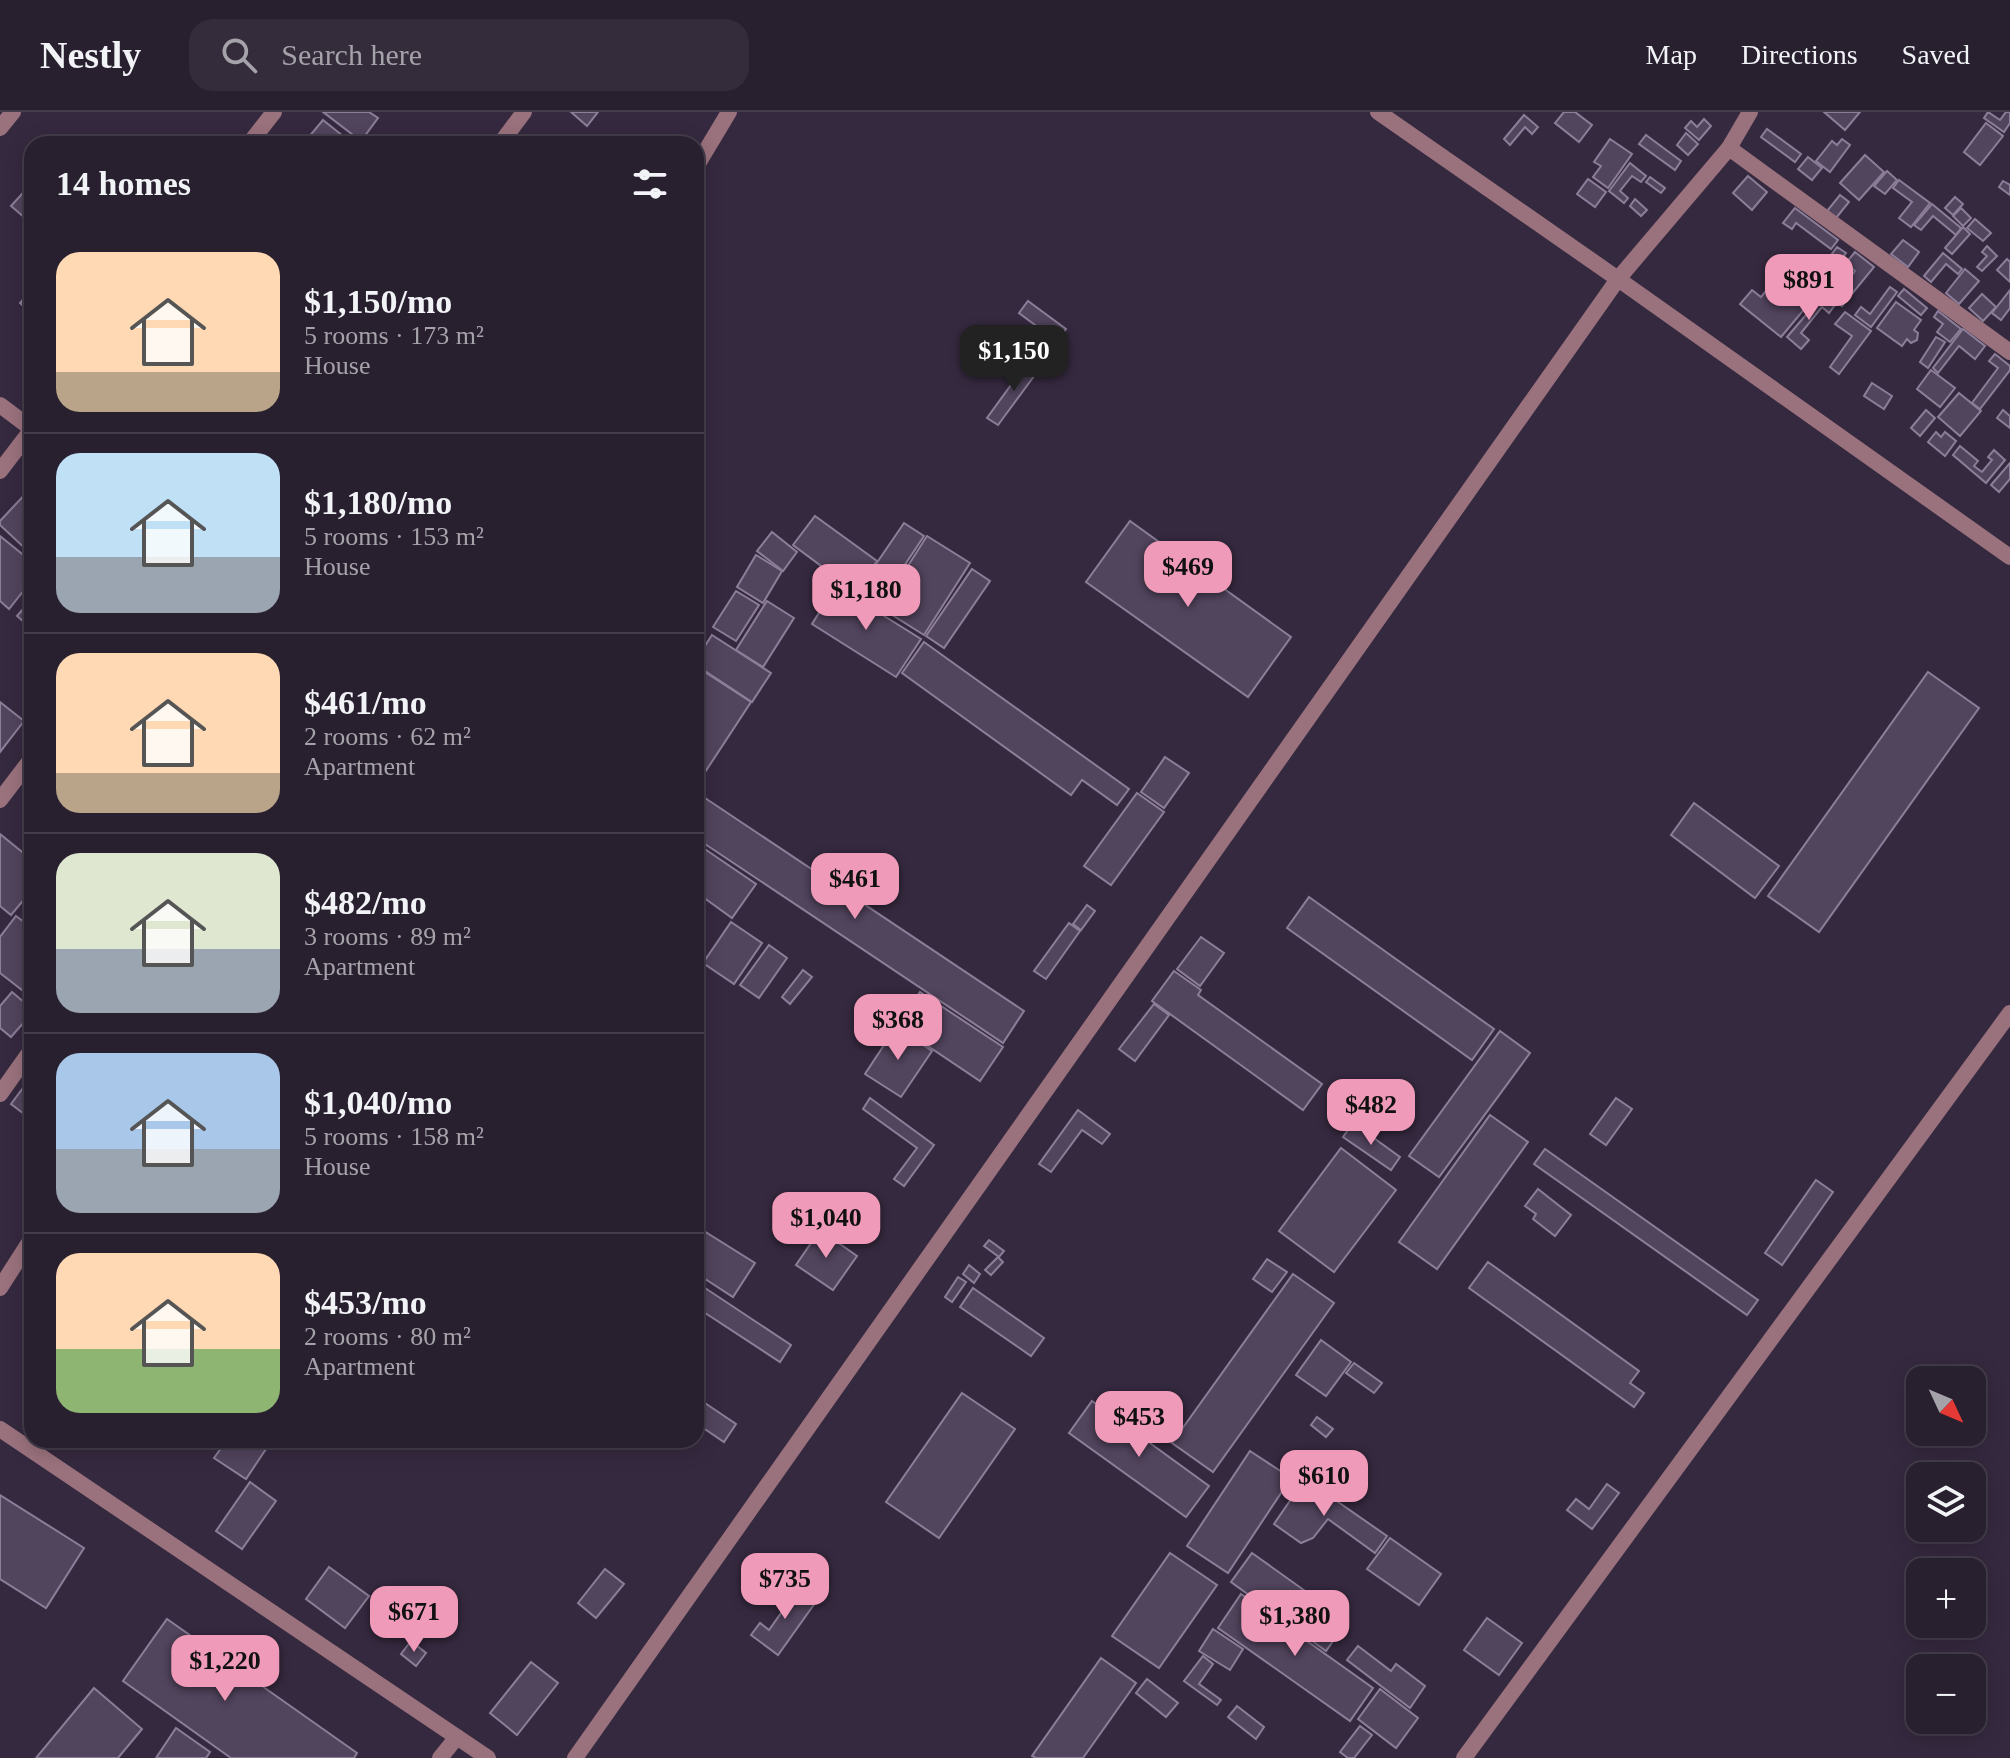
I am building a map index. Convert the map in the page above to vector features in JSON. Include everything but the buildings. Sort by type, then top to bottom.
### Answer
[{"type":"street","points":[[0,128],[13,112]]},
{"type":"street","points":[[255,136],[274,112]]},
{"type":"street","points":[[506,136],[524,112]]},
{"type":"street","points":[[704,154],[729,112]]},
{"type":"street","points":[[1378,112],[2010,557]]},
{"type":"street","points":[[575,1758],[1618,279],[1729,148],[1750,112]]},
{"type":"street","points":[[1729,148],[2010,352]]},
{"type":"street","points":[[0,405],[24,423]]},
{"type":"street","points":[[0,471],[24,440]]},
{"type":"street","points":[[0,800],[24,768]]},
{"type":"street","points":[[1464,1758],[2010,1013]]},
{"type":"street","points":[[0,1094],[24,1060]]},
{"type":"street","points":[[0,1288],[24,1250]]},
{"type":"street","points":[[0,1429],[24,1445]]},
{"type":"street","points":[[28,1448],[488,1758]]},
{"type":"street","points":[[440,1758],[457,1737]]}]
